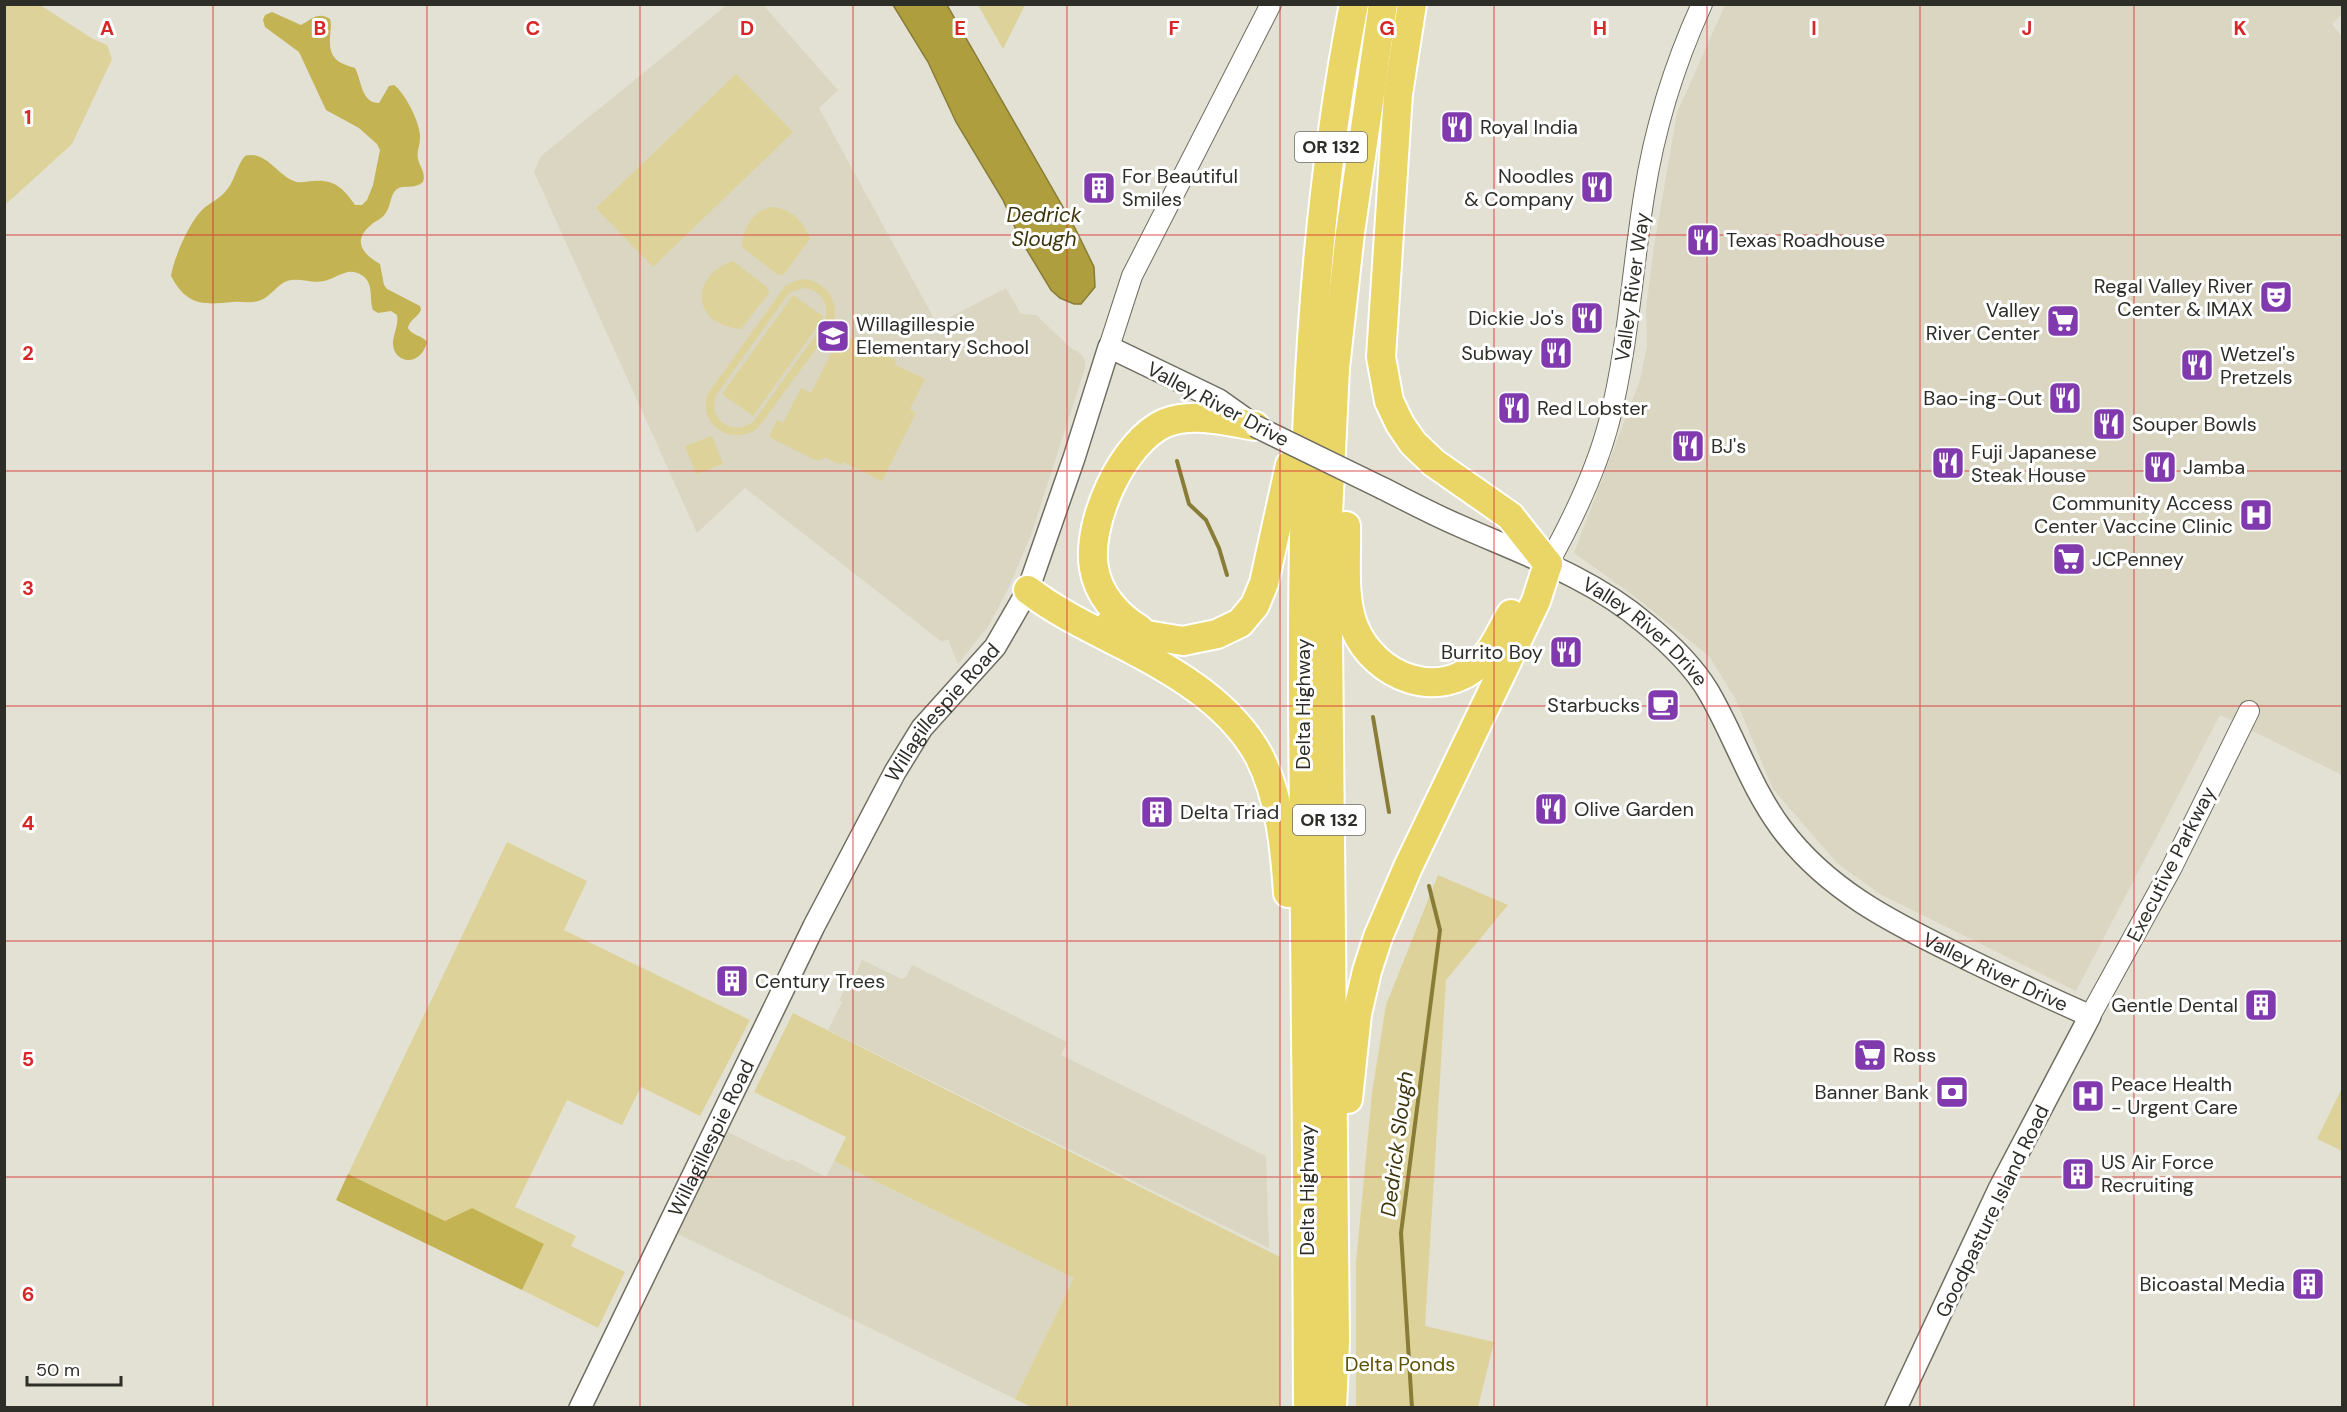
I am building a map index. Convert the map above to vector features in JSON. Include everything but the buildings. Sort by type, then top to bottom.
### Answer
[{"type":"highway","name":"Delta Highway","points":[[1308,1407],[1303,534],[1314,291],[1335,115],[1354,4]]},
{"type":"highway","points":[[1412,4],[1398,94],[1381,357],[1389,401],[1400,424],[1413,442],[1434,463],[1510,516],[1548,564]]},
{"type":"highway","name":"Delta Highway","points":[[1332,1407],[1335,1341],[1327,535],[1334,380],[1350,233],[1382,11]]},
{"type":"highway","points":[[1350,233],[1344,384],[1347,584],[1354,627],[1365,647],[1383,666],[1407,678],[1445,681],[1467,672],[1483,660],[1494,645],[1518,601],[1548,564]]},
{"type":"highway","points":[[1028,590],[1052,595],[1124,631],[1162,638],[1183,641],[1217,634],[1240,623],[1255,606],[1271,560],[1285,496],[1314,291]]},
{"type":"highway","points":[[1149,634],[1124,619],[1109,602],[1094,570],[1092,549],[1095,530],[1119,471],[1128,456],[1155,428],[1176,419],[1214,419],[1256,426]]},
{"type":"highway","points":[[1335,1341],[1344,1139],[1355,1029],[1367,971],[1397,893],[1536,602],[1548,564]]},
{"type":"highway","points":[[1028,590],[1048,606],[1164,666],[1206,694],[1241,729],[1259,756],[1270,785],[1283,846],[1307,1092]]},
{"type":"main road","name":"Valley River Drive","points":[[1109,347],[1220,400],[1256,426],[1458,525],[1548,564],[1619,603],[1646,624],[1682,658],[1707,689],[1766,805],[1781,829],[1825,876],[1845,892],[1910,931],[2090,1016]]},
{"type":"main road","name":"Willagillespie Road","points":[[580,1407],[809,936],[895,772],[922,728],[995,647],[1028,590],[1074,458],[1109,347]]},
{"type":"main road","name":"Goodpasture Island Road","points":[[1896,1407],[1999,1189],[2090,1016]]},
{"type":"street","name":"Willagillespie Road","points":[[1109,347],[1132,276],[1271,4]]},
{"type":"street","name":"Valley River Way","points":[[1548,564],[1586,489],[1609,423],[1627,338],[1644,195],[1660,123],[1679,58],[1701,4]]},
{"type":"street","name":"Executive Parkway","points":[[2090,1016],[2175,862],[2249,711]]},
{"type":"shaded area","name":"Willagillespie Elementary School","points":[[727,5],[763,5],[838,90],[819,108],[937,324],[1006,288],[1021,314],[1036,315],[1071,348],[1081,354],[1085,361],[1085,368],[1031,535],[1009,587],[989,625],[958,664],[948,639],[942,642],[745,488],[697,533],[534,172],[541,156]]},
{"type":"shaded area","name":"Valley River Center","points":[[1725,5],[2342,5],[2342,14],[2332,24],[2342,37],[2342,775],[2220,715],[2076,991],[1880,894],[1837,863],[1773,789],[1735,698],[1709,656],[1629,592],[1574,553],[1640,380],[1647,346],[1646,308],[1654,246],[1677,113]]},
{"type":"shaded area","points":[[272,12],[301,25],[318,16],[330,19],[331,51],[339,62],[355,68],[365,95],[373,102],[379,103],[389,86],[394,85],[403,94],[414,115],[420,135],[418,156],[423,182],[416,186],[397,189],[385,214],[365,231],[361,242],[365,252],[380,264],[384,285],[387,289],[420,306],[421,310],[408,328],[427,342],[424,351],[413,359],[407,360],[397,355],[393,340],[397,315],[391,311],[378,313],[373,310],[369,283],[358,273],[343,273],[319,282],[287,281],[258,301],[213,303],[204,303],[190,298],[183,293],[171,276],[179,250],[193,222],[203,209],[228,188],[245,156],[252,155],[265,160],[288,178],[297,182],[333,183],[347,194],[355,205],[362,205],[367,200],[373,185],[380,150],[377,144],[359,128],[326,110],[299,52],[265,27],[263,20],[265,15]]},
{"type":"shaded area","points":[[862,960],[902,979],[906,977],[912,965],[1067,1042],[1061,1055],[1266,1156],[1269,1248],[828,1030],[842,1002],[839,1000],[849,982],[852,983]]},
{"type":"shaded area","points":[[728,1132],[789,1162],[791,1159],[826,1177],[834,1161],[1074,1278],[1015,1399],[678,1234]]},
{"type":"shaded area","points":[[348,1174],[445,1221],[472,1208],[544,1244],[522,1290],[336,1200]]},
{"type":"green space","points":[[5,4],[40,5],[93,39],[107,45],[112,59],[72,144],[5,205]]},
{"type":"green space","points":[[978,5],[1025,5],[1003,49]]},
{"type":"green space","points":[[736,74],[793,132],[653,267],[596,208]]},
{"type":"green space","points":[[772,207],[785,210],[796,217],[810,239],[784,274],[778,275],[742,247],[744,233],[750,221],[759,212]]},
{"type":"green space","points":[[733,261],[768,288],[769,293],[741,329],[725,326],[713,319],[705,310],[702,300],[703,288],[708,278],[718,268]]},
{"type":"green space","points":[[806,279],[827,291],[834,303],[832,327],[758,428],[738,435],[720,430],[708,416],[707,395],[785,286]],"holes":[[[803,288],[820,295],[823,300],[826,311],[824,323],[753,422],[737,427],[723,423],[715,411],[714,403],[717,394],[789,293]]]},
{"type":"green space","points":[[793,295],[824,317],[753,416],[722,394]]},
{"type":"green space","points":[[841,333],[896,360],[895,365],[925,379],[910,409],[916,413],[882,481],[843,462],[841,465],[824,457],[822,460],[815,460],[769,437],[777,420],[783,423],[801,388],[811,393]]},
{"type":"green space","points":[[712,436],[723,464],[696,474],[685,446]]},
{"type":"green space","points":[[507,842],[587,881],[564,930],[750,1020],[700,1116],[641,1087],[622,1125],[567,1100],[515,1207],[576,1236],[571,1246],[625,1272],[598,1328],[522,1290],[544,1244],[445,1221],[348,1174]]},
{"type":"green space","name":"Delta Ponds","points":[[1438,875],[1508,905],[1446,980],[1425,1326],[1494,1342],[1478,1407],[1356,1407],[1356,1263],[1372,1093],[1386,1005]]},
{"type":"green space","points":[[793,1013],[1280,1257],[1280,1407],[1033,1408],[1015,1399],[1074,1278],[834,1161],[846,1137],[754,1092]]},
{"type":"green space","points":[[2342,1091],[2342,1151],[2317,1139]]},
{"type":"water","name":"Dedrick Slough","points":[[893,5],[947,5],[1075,228],[1094,267],[1095,287],[1081,304],[1074,304],[1060,298],[1051,290],[1019,237],[1003,200],[956,122],[928,62]]},
{"type":"waterway","name":"Dedrick Slough","points":[[1177,461],[1189,504],[1206,520],[1219,548],[1227,575]]},
{"type":"waterway","name":"Dedrick Slough","points":[[1373,717],[1389,812]]},
{"type":"waterway","name":"Dedrick Slough","points":[[1412,1408],[1401,1233],[1440,930],[1429,886]]},
{"type":"place","name":"Royal India","points":[[1457,127]]},
{"type":"place","name":"Noodles & Company","points":[[1597,187]]},
{"type":"place","name":"For Beautiful Smiles","points":[[1099,188]]},
{"type":"place","name":"Texas Roadhouse","points":[[1703,240]]},
{"type":"place","name":"Regal Valley River Center & IMAX","points":[[2276,297]]},
{"type":"place","name":"Dickie Jo's","points":[[1587,318]]},
{"type":"place","name":"Valley River Center","points":[[2063,321]]},
{"type":"place","name":"Willagillespie Elementary School","points":[[833,336]]},
{"type":"place","name":"Subway","points":[[1556,353]]},
{"type":"place","name":"Wetzel's Pretzels","points":[[2197,365]]},
{"type":"place","name":"Bao-ing-Out","points":[[2065,398]]},
{"type":"place","name":"Red Lobster","points":[[1514,408]]},
{"type":"place","name":"Souper Bowls","points":[[2109,424]]},
{"type":"place","name":"BJ's","points":[[1688,446]]},
{"type":"place","name":"Fuji Japanese Steak House","points":[[1948,463]]},
{"type":"place","name":"Jamba","points":[[2160,467]]},
{"type":"place","name":"Community Access Center Vaccine Clinic","points":[[2256,515]]},
{"type":"place","name":"JCPenney","points":[[2069,559]]},
{"type":"place","name":"Burrito Boy","points":[[1566,652]]},
{"type":"place","name":"Starbucks","points":[[1663,705]]},
{"type":"place","name":"Olive Garden","points":[[1551,809]]},
{"type":"place","name":"Delta Triad","points":[[1157,812]]},
{"type":"place","name":"Century Trees","points":[[732,981]]},
{"type":"place","name":"Gentle Dental","points":[[2261,1005]]},
{"type":"place","name":"Ross","points":[[1870,1055]]},
{"type":"place","name":"Banner Bank","points":[[1952,1092]]},
{"type":"place","name":"Peace Health - Urgent Care","points":[[2088,1096]]},
{"type":"place","name":"US Air Force Recruiting","points":[[2078,1174]]},
{"type":"place","name":"Bicoastal Media","points":[[2308,1284]]}]
